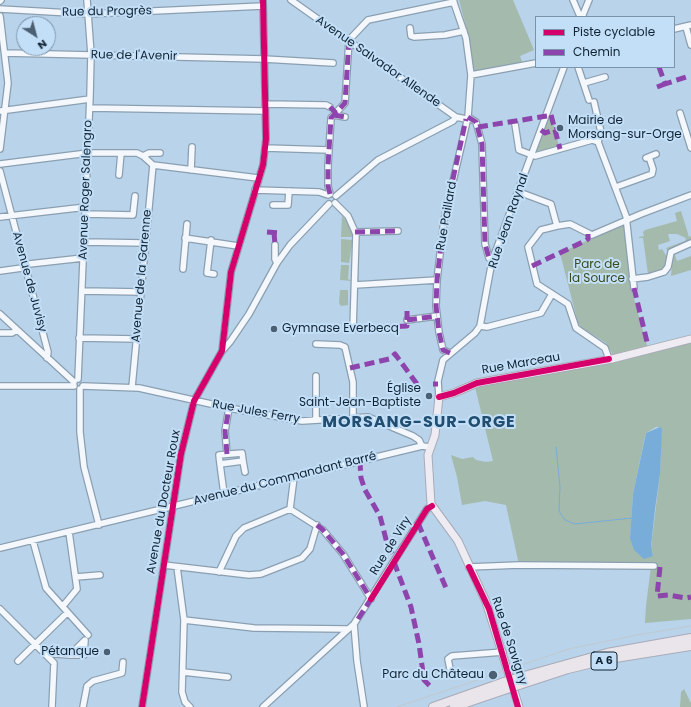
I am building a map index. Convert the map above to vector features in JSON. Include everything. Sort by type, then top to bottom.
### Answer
[{"type":"highway","name":"A 6","points":[[433,707],[607,652],[691,638]]},
{"type":"highway","name":"A 6","points":[[518,681],[609,659],[691,646]]},
{"type":"highway","name":"A 6","points":[[454,707],[506,685]]},
{"type":"main road","name":"Rue Marceau","points":[[439,397],[454,394],[477,383],[609,360],[691,339]]},
{"type":"main road","points":[[432,506],[428,462],[430,447],[434,435],[439,397]]},
{"type":"main road","name":"Rue de Savigny","points":[[432,506],[454,536],[487,606],[503,652],[518,706]]},
{"type":"street","name":"Avenue Roger Salengro","points":[[75,383],[82,291],[90,108],[91,54],[87,0]]},
{"type":"street","name":"Avenue Salvador Allende","points":[[291,0],[349,40],[456,118]]},
{"type":"street","points":[[573,0],[581,16]]},
{"type":"street","points":[[582,16],[589,0]]},
{"type":"street","points":[[353,328],[355,232],[348,216],[335,203],[328,186],[331,118],[345,103],[349,40],[368,20],[453,1]]},
{"type":"street","name":"Rue Paillard","points":[[450,353],[443,350],[437,316],[437,280],[444,220],[467,118],[471,75],[464,31],[453,1]]},
{"type":"street","name":"Rue du Progrès","points":[[0,9],[88,14],[263,3]]},
{"type":"street","name":"Avenue du Docteur Roux","points":[[142,707],[181,454],[194,401],[222,352],[222,337],[231,272],[255,190],[265,148],[263,3]]},
{"type":"street","points":[[0,16],[8,83],[2,110],[0,149]]},
{"type":"street","points":[[675,29],[689,25],[691,45]]},
{"type":"street","points":[[410,28],[411,36],[414,37],[445,35],[464,31]]},
{"type":"street","name":"Rue de l'Avenir","points":[[5,53],[264,59],[333,63]]},
{"type":"street","points":[[471,75],[535,63]]},
{"type":"street","name":"Rue Jean Raynal","points":[[480,326],[492,261],[519,192],[564,68]]},
{"type":"street","points":[[578,68],[592,101],[601,132],[598,142],[627,220],[634,288]]},
{"type":"street","points":[[584,83],[605,77]]},
{"type":"street","points":[[2,110],[90,99]]},
{"type":"street","points":[[265,104],[326,105],[330,107]]},
{"type":"street","points":[[90,108],[265,111]]},
{"type":"street","points":[[680,113],[691,148]]},
{"type":"street","points":[[334,115],[345,117]]},
{"type":"street","points":[[328,204],[326,200],[331,195],[378,160],[456,118],[467,118],[476,122],[482,144],[486,244],[489,258],[492,261]]},
{"type":"street","points":[[515,124],[520,150],[532,155],[538,156],[592,140],[598,142]]},
{"type":"street","points":[[191,170],[192,147]]},
{"type":"street","points":[[265,148],[329,150]]},
{"type":"street","points":[[0,164],[88,153],[121,153],[143,156],[153,165],[258,178]]},
{"type":"street","points":[[119,175],[121,153]]},
{"type":"street","points":[[143,156],[149,153],[160,153]]},
{"type":"street","points":[[616,188],[652,174],[653,169],[647,157],[656,154]]},
{"type":"street","name":"Avenue de la Garenne","points":[[132,387],[153,165]]},
{"type":"street","name":"Avenue de Juvisy","points":[[0,171],[48,352],[47,358]]},
{"type":"street","points":[[255,190],[319,192],[331,195]]},
{"type":"street","points":[[273,205],[288,206],[289,191]]},
{"type":"street","points":[[519,192],[551,204],[557,226]]},
{"type":"street","points":[[609,360],[605,348],[574,326],[568,304],[537,284],[528,249],[538,231],[570,224],[592,235],[691,195]]},
{"type":"street","points":[[86,214],[133,216],[135,196]]},
{"type":"street","points":[[222,352],[233,338],[277,264],[298,236],[328,204],[335,203]]},
{"type":"street","points":[[0,217],[86,207]]},
{"type":"street","points":[[183,269],[187,224]]},
{"type":"street","points":[[355,232],[398,230]]},
{"type":"street","points":[[186,238],[211,240],[238,246]]},
{"type":"street","points":[[211,240],[208,273],[214,274]]},
{"type":"street","points":[[84,242],[145,243]]},
{"type":"street","points":[[632,279],[648,277],[664,272],[668,267],[671,252],[691,243]]},
{"type":"street","points":[[275,245],[275,259],[277,264]]},
{"type":"street","points":[[0,271],[83,258]]},
{"type":"street","points":[[355,285],[437,280]]},
{"type":"street","points":[[82,291],[141,292]]},
{"type":"street","points":[[439,397],[439,374],[443,360],[450,353],[475,333],[480,326],[487,327],[541,313],[552,294]]},
{"type":"street","points":[[0,314],[82,388]]},
{"type":"street","points":[[407,320],[437,316]]},
{"type":"street","points":[[0,333],[12,333],[17,330]]},
{"type":"street","points":[[79,338],[136,339]]},
{"type":"street","points":[[316,344],[343,345],[345,347],[344,356],[353,382],[353,417]]},
{"type":"street","points":[[316,376],[316,420]]},
{"type":"street","points":[[0,386],[75,383],[82,381],[80,432],[84,467],[99,524]]},
{"type":"street","name":"Rue Jules Ferry","points":[[82,388],[132,387],[194,401],[302,421],[368,417],[410,435],[419,440],[422,446]]},
{"type":"street","points":[[227,454],[225,431],[229,408]]},
{"type":"street","name":"Avenue du Commandant Barré","points":[[0,548],[422,446],[430,447]]},
{"type":"street","points":[[224,494],[219,455],[242,453],[245,472]]},
{"type":"street","points":[[220,464],[243,461]]},
{"type":"street","points":[[290,509],[294,477]]},
{"type":"street","name":"Rue de Viry","points":[[263,707],[354,624],[427,509],[432,506]]},
{"type":"street","points":[[290,509],[323,530],[343,554],[371,599]]},
{"type":"street","points":[[219,572],[236,536],[244,528],[290,509]]},
{"type":"street","points":[[164,565],[249,575],[261,574],[302,558],[310,549],[316,526]]},
{"type":"street","points":[[63,606],[76,592],[76,577],[69,532]]},
{"type":"street","points":[[33,541],[44,584],[67,610],[67,613],[88,635]]},
{"type":"street","points":[[469,567],[519,565],[654,566]]},
{"type":"street","points":[[177,567],[184,620],[183,697],[190,707]]},
{"type":"street","points":[[76,577],[100,574]]},
{"type":"street","points":[[0,609],[54,663],[55,667]]},
{"type":"street","points":[[18,661],[67,613]]},
{"type":"street","points":[[184,620],[254,628],[347,629]]},
{"type":"street","points":[[354,624],[357,661],[364,707]]},
{"type":"street","name":"Rue de Savigny","points":[[450,668],[448,659],[452,656],[503,652]]},
{"type":"street","points":[[44,653],[70,655]]},
{"type":"street","points":[[52,707],[55,654]]},
{"type":"street","points":[[83,707],[87,686],[93,681],[122,673],[123,662]]},
{"type":"street","points":[[183,672],[228,677]]},
{"type":"green space","points":[[459,0],[513,0],[534,50],[520,56],[523,64],[477,72],[473,68],[469,38]]},
{"type":"green space","points":[[549,116],[551,116],[559,146],[538,151],[536,150]]},
{"type":"green space","points":[[681,211],[689,237],[691,236],[691,242],[668,251],[666,248],[685,241],[686,238],[677,234],[668,234],[670,241],[658,245],[659,250],[662,249],[667,257],[665,269],[648,274],[643,238],[639,237],[644,236],[643,232],[645,230],[677,221],[675,213]]},
{"type":"green space","points":[[342,216],[347,221],[353,237],[341,237]]},
{"type":"green space","name":"Parc de la Source","points":[[625,223],[631,288],[648,349],[617,356],[613,355],[606,343],[582,328],[578,323],[560,253]]},
{"type":"green space","points":[[341,239],[353,240],[349,263],[341,262]]},
{"type":"green space","points":[[674,252],[677,261],[691,256],[691,270],[671,276],[672,266],[669,265]]},
{"type":"green space","points":[[341,265],[349,265],[348,279],[352,281],[340,280]]},
{"type":"green space","points":[[340,290],[348,290],[348,305],[341,306],[339,303]]},
{"type":"green space","points":[[691,341],[691,619],[645,623],[651,566],[519,565],[506,505],[485,501],[462,505],[451,455],[462,459],[473,457],[476,460],[486,462],[493,461],[475,387]],"holes":[[[656,427],[662,429],[660,474],[651,547],[653,555],[630,538],[633,494],[645,436],[646,433]]]},
{"type":"green space","points":[[684,689],[691,703],[691,707],[680,707],[681,692]]},
{"type":"water","points":[[660,427],[662,429],[660,474],[651,546],[653,556],[644,559],[634,550],[630,538],[633,494],[646,433]]},
{"type":"waterway","points":[[556,447],[560,487],[559,511],[565,520],[575,524],[632,518]]},
{"type":"tram line","points":[[397,707],[569,649],[691,626]]},
{"type":"marked path","points":[[330,194],[328,186],[328,166],[331,118],[345,103],[349,40]]},
{"type":"marked path","points":[[659,68],[665,84],[689,76]]},
{"type":"marked path","points":[[657,87],[665,84]]},
{"type":"marked path","points":[[330,107],[336,113]]},
{"type":"marked path","points":[[334,115],[345,117]]},
{"type":"marked path","points":[[551,115],[560,149]]},
{"type":"marked path","points":[[478,127],[547,116]]},
{"type":"marked path","points":[[468,117],[476,122],[482,144],[485,244],[489,258],[492,261]]},
{"type":"marked path","points":[[450,353],[443,350],[439,332],[436,306],[437,280],[444,220],[466,119]]},
{"type":"marked path","points":[[541,130],[545,133],[557,129]]},
{"type":"marked path","points":[[355,232],[398,231]]},
{"type":"marked path","points":[[267,232],[281,233]]},
{"type":"marked path","points":[[274,232],[275,245]]},
{"type":"marked path","points":[[532,266],[585,241],[588,239],[588,234]]},
{"type":"marked path","points":[[634,288],[648,346]]},
{"type":"marked path","points":[[353,329],[407,326],[407,311]]},
{"type":"marked path","points":[[407,320],[437,316]]},
{"type":"marked path","points":[[350,368],[389,359],[395,354],[417,384]]},
{"type":"marked path","points":[[433,384],[438,384]]},
{"type":"marked path","points":[[227,454],[225,431],[229,408]]},
{"type":"marked path","points":[[361,461],[361,478],[365,490],[380,516],[388,547],[396,559]]},
{"type":"marked path","points":[[418,523],[446,588]]},
{"type":"marked path","points":[[317,525],[343,554],[371,599]]},
{"type":"marked path","points":[[394,562],[411,607],[419,644],[424,680],[433,689]]},
{"type":"marked path","points":[[660,567],[657,596],[668,595],[686,598],[691,597]]},
{"type":"marked path","points":[[358,619],[373,596]]},
{"type":"cycle path","points":[[142,707],[181,454],[194,401],[222,351],[231,272],[263,165],[266,139],[263,0]]},
{"type":"cycle path","points":[[439,397],[454,393],[477,383],[609,359]]},
{"type":"cycle path","points":[[371,599],[427,509],[432,506]]},
{"type":"cycle path","points":[[469,567],[489,609],[518,707]]},
{"type":"place","name":"Mairie de Morsang-sur-Orge","points":[[560,128]]},
{"type":"place","name":"Gymnase Everbecq","points":[[274,329]]},
{"type":"place","name":"Église Saint-Jean-Baptiste","points":[[429,396]]},
{"type":"place","name":"Pétanque","points":[[107,652]]},
{"type":"place","name":"Parc du Château","points":[[493,675]]},
{"type":"district","name":"MORSANG-SUR-ORGE","points":[[419,423]]}]
